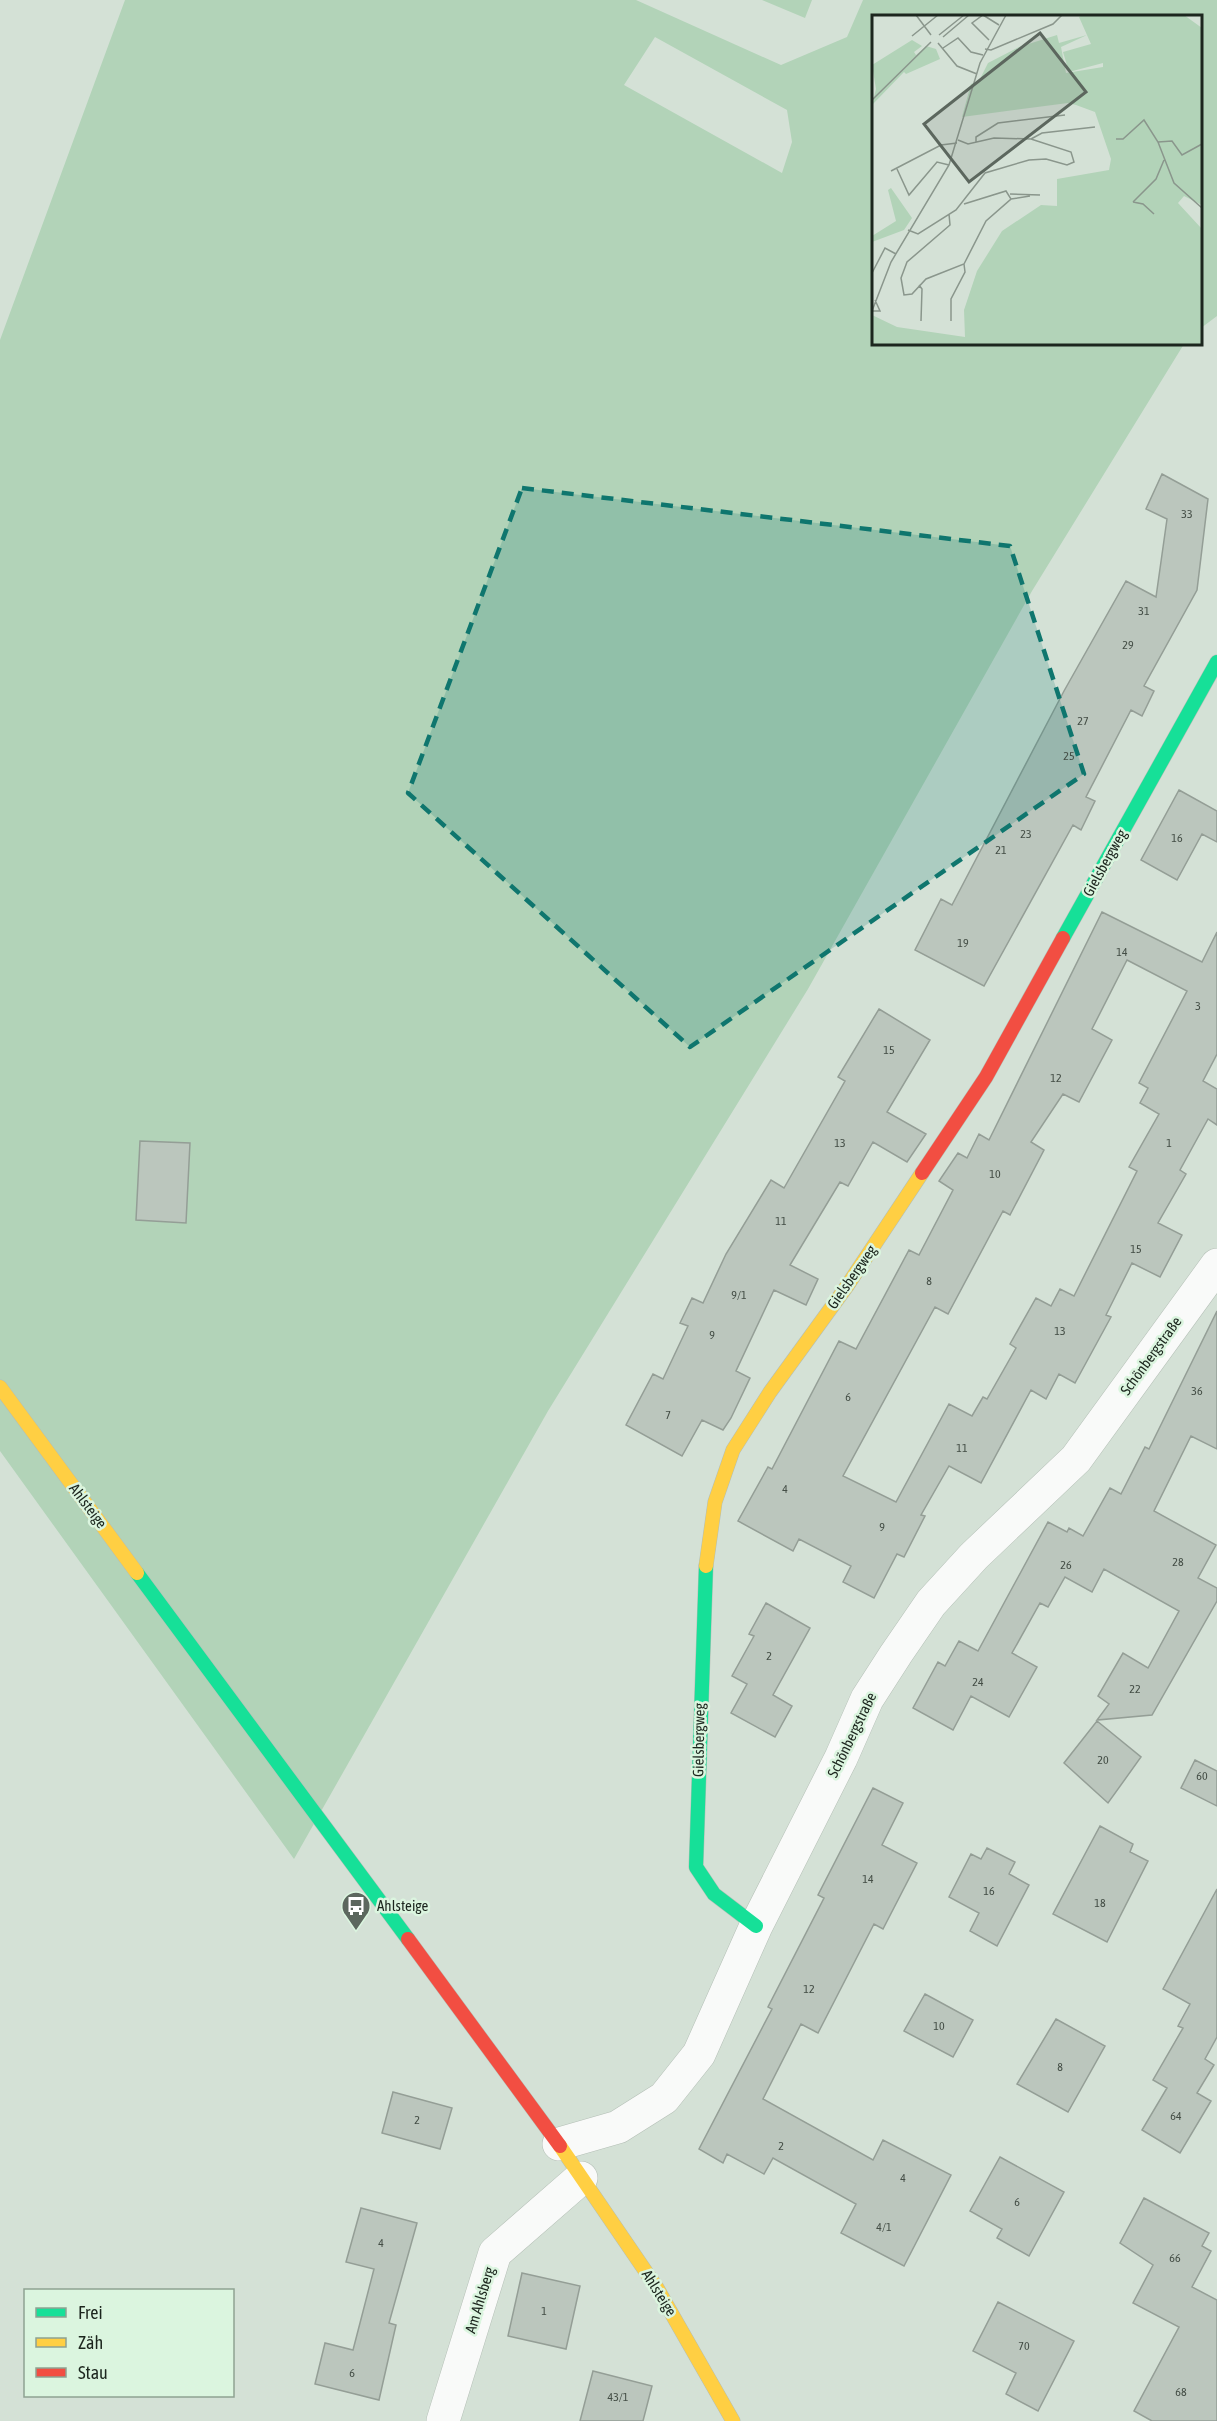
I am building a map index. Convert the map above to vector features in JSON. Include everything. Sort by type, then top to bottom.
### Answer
[{"type":"street","name":"Gielsbergweg","points":[[756,1926],[714,1894],[696,1867],[706,1554],[715,1502],[733,1450],[770,1392],[846,1286],[986,1077],[1217,662]]},
{"type":"street","name":"Schönbergstraße","points":[[559,2144],[618,2127],[663,2098],[699,2054],[756,1926],[841,1758],[867,1699],[925,1611],[974,1556],[1076,1458],[1217,1266]]},
{"type":"street","name":"Ahlsteige","points":[[0,1387],[559,2144],[657,2288],[733,2421]]},
{"type":"street","name":"Am Ahlsberg","points":[[443,2421],[495,2253],[581,2178]]},
{"type":"highlighted area","points":[[522,488],[1010,546],[1084,774],[690,1047],[408,793]]},
{"type":"green space","points":[[125,0],[636,0],[781,65],[847,37],[863,0],[1217,0],[1217,316],[1202,327],[1202,15],[872,15],[872,345],[1183,345],[1032,591],[808,989],[548,1411],[294,1859],[0,1451],[0,340]],"holes":[[[655,37],[787,110],[792,142],[782,173],[624,85]]]},
{"type":"green space","points":[[762,0],[812,0],[805,18]]},
{"type":"building","points":[[1162,474],[1208,499],[1197,590],[1144,686],[1154,691],[1142,716],[1131,710],[1086,797],[1095,801],[1081,830],[1073,825],[984,986],[915,950],[941,899],[952,905],[1064,691],[1126,581],[1156,597],[1167,519],[1146,509]]},
{"type":"building","points":[[1179,790],[1217,811],[1217,842],[1202,834],[1177,880],[1141,860]]},
{"type":"building","points":[[1102,912],[1202,962],[1217,932],[1217,1054],[1203,1081],[1217,1089],[1217,1125],[1208,1119],[1180,1170],[1186,1174],[1158,1223],[1182,1235],[1160,1277],[1132,1263],[1106,1315],[1111,1317],[1075,1383],[1059,1374],[1046,1399],[1031,1390],[981,1483],[949,1466],[921,1515],[925,1516],[904,1557],[897,1554],[874,1598],[843,1582],[851,1566],[799,1539],[793,1551],[738,1521],[768,1467],[772,1469],[839,1341],[856,1349],[909,1250],[919,1255],[953,1190],[939,1181],[958,1153],[967,1158],[979,1134],[989,1140]],"holes":[[[1127,960],[1187,991],[1139,1083],[1148,1088],[1140,1103],[1159,1114],[1129,1167],[1137,1171],[1074,1296],[1060,1289],[1051,1306],[1036,1298],[1010,1344],[1016,1348],[987,1399],[983,1397],[972,1416],[949,1404],[896,1502],[843,1476],[935,1307],[948,1314],[1003,1211],[1010,1215],[1044,1150],[1031,1142],[1063,1094],[1079,1102],[1112,1040],[1092,1029]]]},
{"type":"building","points":[[879,1009],[930,1040],[887,1112],[926,1134],[907,1162],[873,1142],[848,1186],[840,1182],[790,1265],[818,1279],[806,1305],[774,1290],[736,1371],[750,1378],[731,1418],[723,1430],[702,1420],[682,1456],[626,1425],[653,1374],[663,1379],[688,1326],[680,1323],[692,1298],[703,1303],[726,1254],[771,1180],[784,1188],[845,1081],[838,1077]]},
{"type":"building","points":[[140,1141],[190,1143],[186,1223],[136,1220]]},
{"type":"building","points":[[1217,1311],[1217,1449],[1191,1436],[1154,1511],[1216,1545],[1198,1578],[1217,1588],[1217,1601],[1152,1715],[1097,1720],[1109,1704],[1098,1696],[1123,1653],[1148,1668],[1179,1611],[1104,1569],[1092,1592],[1065,1577],[1048,1607],[1040,1603],[1012,1653],[1037,1667],[1009,1717],[971,1696],[953,1730],[913,1708],[938,1662],[945,1666],[959,1641],[978,1651],[1048,1522],[1067,1532],[1069,1528],[1083,1536],[1110,1488],[1121,1494],[1145,1447],[1149,1449]]},
{"type":"building","points":[[766,1603],[810,1628],[773,1695],[792,1706],[775,1737],[731,1713],[747,1684],[732,1676],[754,1636],[749,1634]]},
{"type":"building","points":[[1097,1721],[1141,1757],[1108,1803],[1064,1763]]},
{"type":"building","points":[[1195,1760],[1217,1771],[1217,1806],[1181,1788]]},
{"type":"building","points":[[873,1788],[903,1803],[882,1845],[917,1863],[883,1929],[874,1924],[818,2033],[801,2024],[763,2099],[873,2160],[883,2140],[951,2175],[904,2266],[841,2233],[856,2204],[773,2158],[764,2174],[727,2154],[723,2163],[699,2149],[772,2009],[768,2007],[824,1898],[818,1895]]},
{"type":"building","points":[[1100,1826],[1133,1844],[1130,1852],[1148,1861],[1107,1942],[1053,1914]]},
{"type":"building","points":[[987,1848],[1015,1862],[1009,1874],[1029,1885],[997,1946],[970,1931],[979,1913],[949,1897],[971,1854],[981,1859]]},
{"type":"building","points":[[1217,1889],[1217,2037],[1205,2059],[1214,2065],[1197,2093],[1211,2101],[1180,2153],[1142,2130],[1167,2088],[1153,2080],[1183,2028],[1178,2026],[1190,2004],[1163,1989]]},
{"type":"building","points":[[925,1994],[973,2020],[953,2057],[904,2031]]},
{"type":"building","points":[[1056,2019],[1105,2046],[1068,2112],[1017,2084]]},
{"type":"building","points":[[393,2092],[452,2108],[440,2149],[382,2133]]},
{"type":"building","points":[[1000,2157],[1064,2192],[1029,2256],[997,2238],[1002,2229],[970,2211]]},
{"type":"building","points":[[1144,2198],[1209,2233],[1202,2246],[1211,2251],[1192,2287],[1217,2300],[1217,2421],[1152,2421],[1134,2411],[1179,2327],[1133,2303],[1153,2265],[1120,2243]]},
{"type":"building","points":[[361,2208],[417,2223],[389,2323],[396,2325],[379,2400],[315,2384],[325,2343],[353,2350],[374,2269],[346,2262]]},
{"type":"building","points":[[522,2273],[580,2286],[566,2349],[508,2336]]},
{"type":"building","points":[[998,2302],[1074,2341],[1038,2411],[1006,2394],[1016,2373],[973,2351]]},
{"type":"building","points":[[593,2371],[652,2386],[643,2421],[580,2421]]},
{"type":"traffic: fast","points":[[1063,938],[1217,662]]},
{"type":"traffic: fast","points":[[706,1566],[696,1867],[714,1894],[756,1926]]},
{"type":"traffic: fast","points":[[137,1573],[408,1939]]},
{"type":"traffic: slow","points":[[706,1566],[715,1502],[733,1450],[770,1392],[847,1286],[922,1173]]},
{"type":"traffic: slow","points":[[0,1387],[137,1573]]},
{"type":"traffic: slow","points":[[560,2146],[657,2288],[733,2421]]},
{"type":"traffic: jam","points":[[922,1173],[986,1077],[1063,938]]},
{"type":"traffic: jam","points":[[408,1939],[560,2146]]},
{"type":"place","name":"Ahlsteige","points":[[356,1932]]}]
